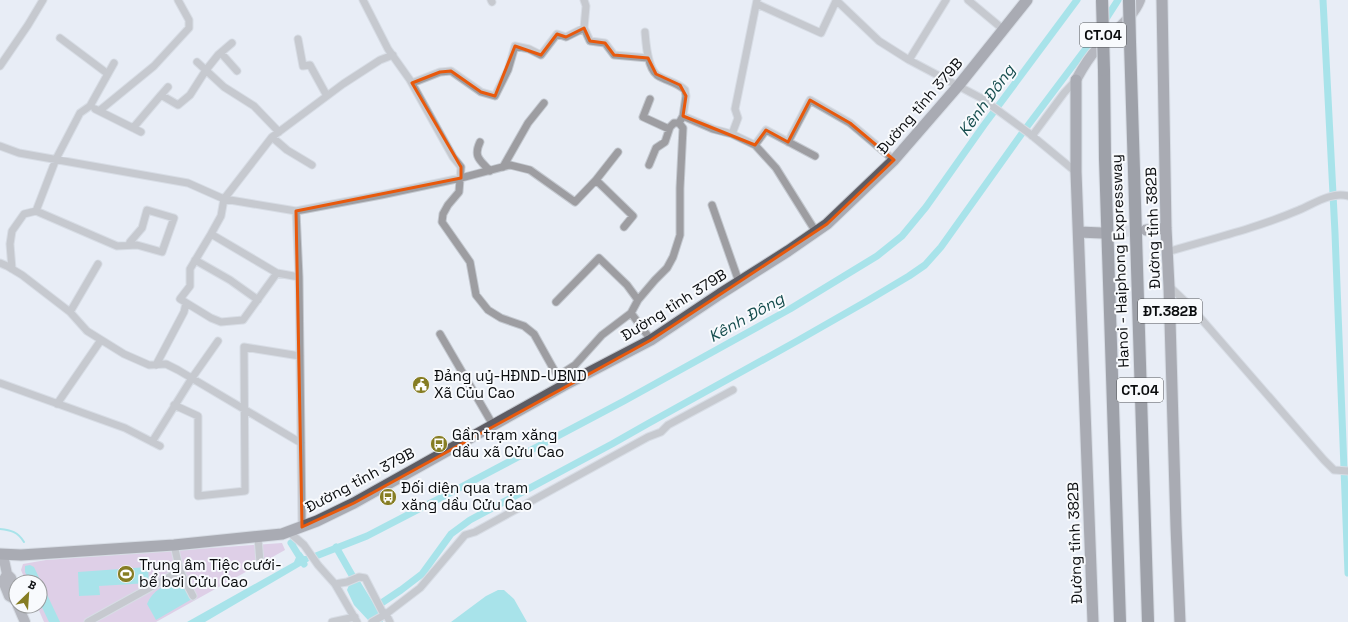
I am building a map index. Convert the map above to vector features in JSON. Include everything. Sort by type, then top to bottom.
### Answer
[{"type":"highway","name":"Hanoi - Haiphong Expressway","points":[[1102,0],[1105,160],[1120,622]]},
{"type":"highway","name":"Hanoi - Haiphong Expressway","points":[[1129,0],[1148,622]]},
{"type":"highway","points":[[1133,159],[1141,203],[1154,622]]},
{"type":"highway","points":[[1115,622],[1117,512]]},
{"type":"main road","name":"Đường tỉnh 379B","points":[[2,555],[174,545],[275,536],[317,521],[354,503],[493,426],[560,381],[651,340],[828,224],[894,160],[1004,30],[1027,0]]},
{"type":"main road","points":[[1076,80],[1089,58],[1136,10],[1140,0]]},
{"type":"main road","name":"Đường tỉnh 382B","points":[[1162,0],[1166,228],[1180,622]]},
{"type":"main road","name":"Đường tỉnh 382B","points":[[1076,80],[1076,172],[1093,622]]},
{"type":"main road","points":[[1146,230],[1166,228]]},
{"type":"main road","points":[[1079,232],[1102,232]]},
{"type":"main road","points":[[2,555],[7,574],[3,581],[8,594]]},
{"type":"street","points":[[0,66],[43,0]]},
{"type":"street","points":[[99,111],[154,66],[189,28],[189,20],[178,0]]},
{"type":"street","points":[[363,0],[393,55],[412,83],[453,157],[461,167],[459,192],[448,205],[443,214],[442,222],[470,262],[476,295],[488,310],[501,318],[524,326],[534,334],[560,381],[602,335],[631,313],[638,300],[654,280],[667,268],[673,257],[680,235],[680,188],[683,128],[679,123]]},
{"type":"street","points":[[584,0],[586,6],[584,28],[590,40],[605,43],[614,55],[648,58]]},
{"type":"street","points":[[732,134],[738,118],[735,109],[757,2],[821,33],[836,0],[879,41],[908,60],[981,98],[1003,113],[1076,172]]},
{"type":"street","points":[[908,60],[946,0]]},
{"type":"street","points":[[968,0],[1004,30]]},
{"type":"street","points":[[412,83],[440,72],[451,71],[481,92],[495,96],[508,70],[515,46],[529,49],[541,55],[557,34],[566,37],[584,28]]},
{"type":"street","points":[[645,32],[648,58],[656,74],[680,85],[685,90],[686,96],[683,116],[679,123]]},
{"type":"street","points":[[60,38],[108,74]]},
{"type":"street","points":[[298,39],[303,66],[310,65],[327,96]]},
{"type":"street","points":[[161,95],[178,105],[190,94],[206,70],[232,43]]},
{"type":"street","points":[[221,53],[237,71]]},
{"type":"street","points":[[278,273],[243,320],[221,322],[211,318],[180,299],[190,286],[190,269],[212,234],[221,216],[224,199],[272,137],[327,96],[380,60],[393,55]]},
{"type":"street","points":[[197,62],[224,87],[254,106],[279,132]]},
{"type":"street","points":[[36,211],[56,159],[80,113],[90,106],[114,63]]},
{"type":"street","points":[[1031,135],[1076,80]]},
{"type":"street","points":[[133,128],[168,87]]},
{"type":"street","points":[[650,99],[643,117],[669,129]]},
{"type":"street","points":[[788,142],[810,100],[850,123],[894,160]]},
{"type":"street","points":[[503,167],[528,122],[544,103]]},
{"type":"street","points":[[90,106],[141,132]]},
{"type":"street","points":[[683,116],[714,129],[732,134],[755,145],[776,168],[816,232]]},
{"type":"street","points":[[649,165],[656,148],[665,142],[669,129],[674,123],[679,123]]},
{"type":"street","points":[[755,145],[766,130],[815,156]]},
{"type":"street","points":[[272,137],[287,150],[312,166]]},
{"type":"street","points":[[480,142],[476,150],[477,154],[490,171]]},
{"type":"street","points":[[0,146],[19,153],[188,183],[224,199],[296,210],[381,195],[461,178],[510,165],[530,170],[574,202],[596,180],[618,152]]},
{"type":"street","points":[[596,180],[633,216],[624,227]]},
{"type":"street","points":[[1167,252],[1282,218],[1325,197],[1345,196]]},
{"type":"street","points":[[712,205],[739,282]]},
{"type":"street","points":[[12,269],[10,244],[12,231],[24,214],[36,211],[117,246],[137,245],[162,252],[174,218],[148,210],[142,228],[130,242]]},
{"type":"street","points":[[296,210],[299,277],[302,527]]},
{"type":"street","points":[[212,234],[278,273],[299,277]]},
{"type":"street","points":[[556,302],[599,258],[627,286],[638,300]]},
{"type":"street","points":[[195,260],[230,280],[258,300]]},
{"type":"street","points":[[70,312],[98,264]]},
{"type":"street","points":[[1,266],[12,269],[70,312],[87,331],[124,354],[149,365],[166,364],[301,442]]},
{"type":"street","points":[[1169,286],[1190,306],[1318,454],[1334,470],[1348,471]]},
{"type":"street","points":[[156,365],[184,312],[186,303]]},
{"type":"street","points":[[631,313],[651,340]]},
{"type":"street","points":[[440,334],[493,426]]},
{"type":"street","points":[[58,404],[101,340]]},
{"type":"street","points":[[152,442],[174,405],[218,340]]},
{"type":"street","points":[[174,405],[198,416],[198,496],[245,491],[244,348],[300,356]]},
{"type":"street","points":[[0,383],[125,428],[160,446]]},
{"type":"street","points":[[372,622],[385,615],[420,588],[465,535],[474,532],[648,437],[661,432],[668,425],[733,390]]},
{"type":"street","points":[[288,532],[304,545],[318,565],[335,584],[356,620],[332,622]]},
{"type":"street","points":[[258,538],[260,562]]},
{"type":"street","points":[[174,545],[180,571],[193,596]]},
{"type":"street","points":[[88,622],[180,571]]},
{"type":"street","points":[[335,584],[347,582],[358,576],[365,578],[382,611],[390,622]]},
{"type":"highlighted area","points":[[584,28],[590,41],[605,43],[614,55],[648,58],[656,74],[680,85],[686,96],[683,116],[755,145],[766,130],[788,142],[810,100],[850,123],[894,160],[827,224],[651,340],[354,503],[302,527],[296,211],[461,178],[461,167],[412,83],[440,72],[451,71],[481,92],[495,96],[515,46],[541,55],[557,34],[566,37]]},
{"type":"shaded area","points":[[282,543],[285,550],[156,622],[44,622],[40,614],[48,614],[48,574],[23,574],[21,570],[23,564],[46,560]]},
{"type":"water","points":[[301,552],[304,556],[307,556],[309,561],[205,622],[187,622],[294,562],[297,555]]},
{"type":"water","points":[[30,565],[34,567],[37,574],[26,574],[25,566]]},
{"type":"water","points":[[148,567],[149,583],[99,586],[100,595],[79,596],[78,572]]},
{"type":"water","points":[[358,578],[380,614],[383,622],[373,622],[371,618],[368,620],[354,605],[347,590],[349,585]]},
{"type":"water","points":[[178,583],[183,584],[192,599],[156,620],[147,604],[149,599],[156,591],[164,586]]},
{"type":"water","points":[[498,590],[504,590],[514,599],[527,622],[451,622],[486,596]]},
{"type":"water","points":[[48,597],[60,622],[49,622],[45,614],[48,614]]},
{"type":"waterway","name":"Kênh Đông","points":[[316,556],[367,536],[624,401],[790,309],[877,256],[902,236],[926,207],[984,125],[1077,0]]},
{"type":"waterway","points":[[380,604],[422,574],[451,534],[470,520],[612,444],[797,341],[867,301],[925,265],[941,247],[1023,132],[1093,39],[1118,0]]},
{"type":"waterway","points":[[1323,0],[1335,233],[1348,573]]},
{"type":"waterway","points":[[0,529],[14,532],[24,542]]},
{"type":"waterway","points":[[295,541],[291,543],[304,564]]},
{"type":"waterway","name":"Kênh Đông","points":[[336,547],[357,584]]},
{"type":"tunnel","points":[[1102,233],[1143,230]]},
{"type":"place","name":"Đảng uỷ-HĐND-UBND Xã Củu Cao","points":[[421,385]]},
{"type":"place","name":"Gần trạm xăng dầu xã Cửu Cao","points":[[439,444]]},
{"type":"place","name":"Đối diện qua trạm xăng dầu Cửu Cao","points":[[388,497]]},
{"type":"place","name":"Trung âm Tiệc cưới- bể bơi Cửu Cao","points":[[126,574]]}]
